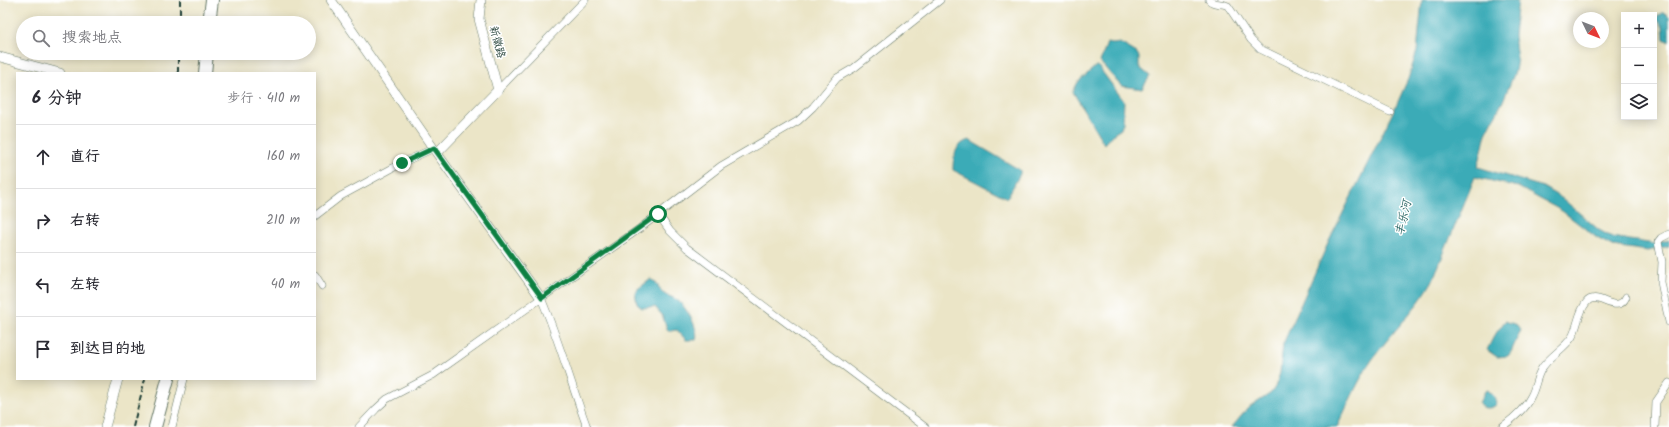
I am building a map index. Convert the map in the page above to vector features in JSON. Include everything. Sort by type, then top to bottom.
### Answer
[{"type":"highway","points":[[210,16],[212,0]]},
{"type":"highway","points":[[218,16],[219,0]]},
{"type":"highway","points":[[205,72],[206,60]]},
{"type":"highway","points":[[212,72],[213,60]]},
{"type":"highway","points":[[155,427],[168,380]]},
{"type":"highway","points":[[163,427],[176,380]]},
{"type":"street","points":[[332,0],[435,151],[542,298],[557,335],[587,427]]},
{"type":"street","name":"新徽路","points":[[480,0],[479,19],[498,90]]},
{"type":"street","points":[[316,215],[341,196],[402,163],[435,151],[498,90],[585,0]]},
{"type":"street","points":[[359,427],[387,399],[432,375],[542,298],[658,214],[721,166],[798,121],[816,103],[837,78],[854,68],[940,0]]},
{"type":"street","points":[[1209,0],[1215,4],[1224,4],[1228,6],[1251,40],[1260,49],[1390,112]]},
{"type":"street","points":[[0,57],[56,72]]},
{"type":"street","points":[[0,64],[32,72]]},
{"type":"street","points":[[658,214],[670,231],[687,248],[796,328],[925,427]]},
{"type":"street","points":[[1669,234],[1661,238],[1658,242],[1663,270],[1661,282],[1669,322]]},
{"type":"street","points":[[316,277],[322,286]]},
{"type":"street","points":[[1502,427],[1513,419],[1529,400],[1537,377],[1543,366],[1569,342],[1573,335],[1582,308],[1586,302],[1595,298],[1616,305],[1621,303],[1626,297]]},
{"type":"street","points":[[105,427],[118,380]]},
{"type":"street","points":[[111,427],[124,380]]},
{"type":"street","points":[[172,427],[184,380]]},
{"type":"street","points":[[1655,427],[1656,402],[1669,383]]},
{"type":"water","name":"丰乐河","points":[[1422,0],[1518,0],[1514,36],[1517,58],[1515,72],[1503,101],[1486,134],[1478,167],[1543,187],[1563,199],[1599,230],[1612,237],[1654,244],[1669,240],[1669,246],[1648,251],[1612,246],[1597,238],[1562,211],[1518,187],[1475,177],[1432,282],[1419,302],[1379,350],[1367,368],[1337,427],[1232,427],[1247,409],[1271,393],[1275,387],[1280,373],[1283,344],[1329,241],[1408,79],[1417,51]]},
{"type":"water","points":[[1663,12],[1669,16],[1669,42],[1664,39],[1663,27],[1657,17]]},
{"type":"water","points":[[1107,43],[1120,43],[1137,53],[1139,57],[1139,67],[1150,76],[1142,89],[1121,86],[1100,62]]},
{"type":"water","points":[[1096,66],[1098,66],[1124,101],[1123,123],[1121,129],[1112,135],[1104,144],[1073,92],[1078,82]]},
{"type":"water","points":[[969,140],[1020,170],[1020,174],[1007,198],[953,170],[954,156],[958,148],[964,142]]},
{"type":"water","points":[[651,279],[663,293],[677,300],[684,307],[696,330],[696,340],[686,340],[677,330],[668,331],[662,315],[655,307],[642,308],[637,304],[635,291]]},
{"type":"water","points":[[1505,321],[1517,325],[1521,330],[1508,356],[1497,357],[1487,350],[1494,336]]},
{"type":"water","points":[[1488,390],[1495,397],[1497,404],[1490,408],[1485,408],[1479,403],[1485,391]]},
{"type":"railway","points":[[180,0],[180,16]]},
{"type":"railway","points":[[178,60],[178,72]]},
{"type":"railway","points":[[133,427],[145,380]]},
{"type":"route","points":[[402,163],[434,148],[542,298],[658,214]]}]
